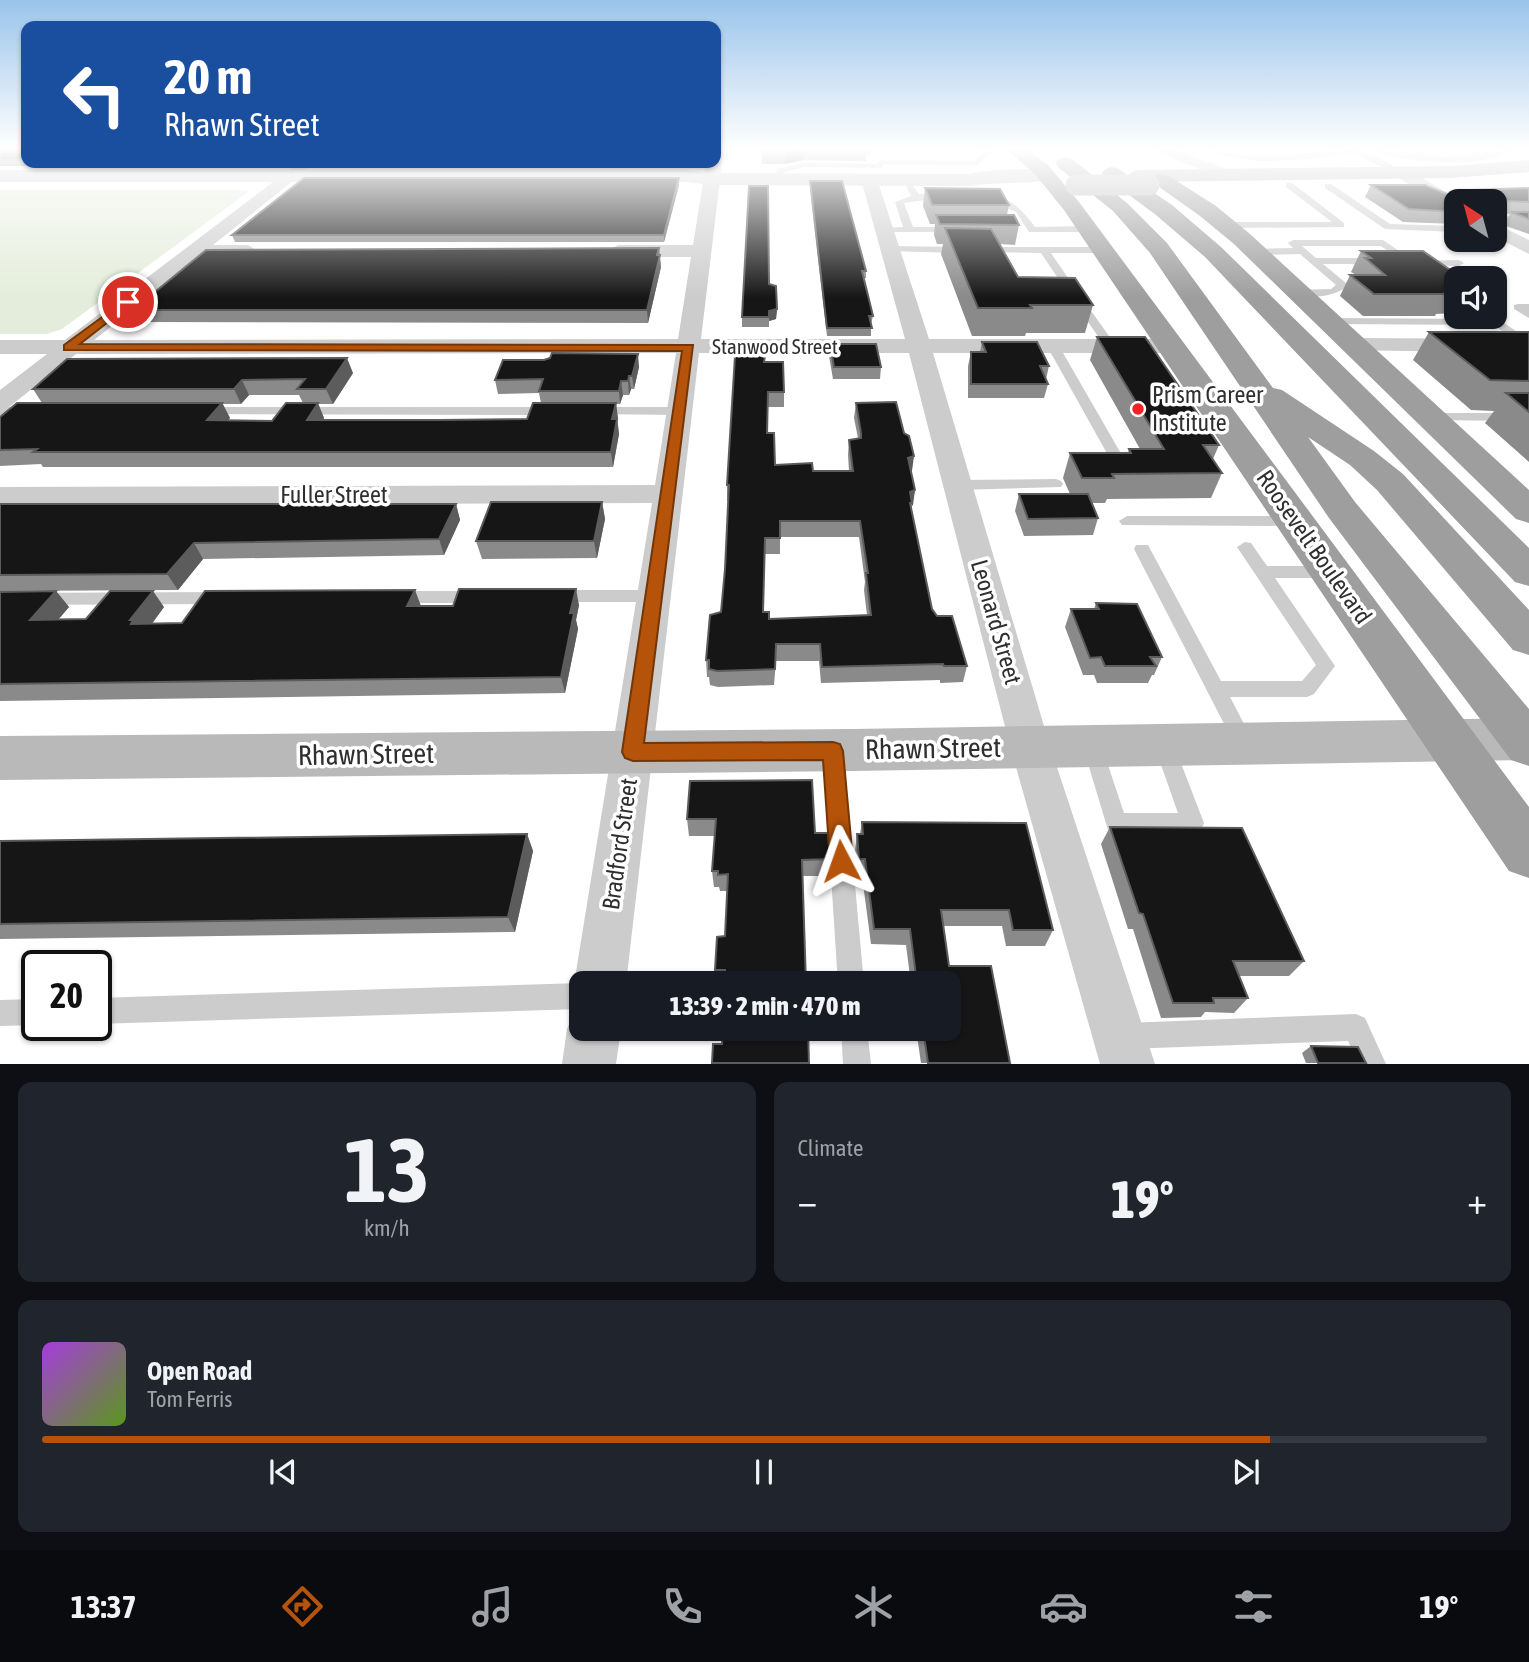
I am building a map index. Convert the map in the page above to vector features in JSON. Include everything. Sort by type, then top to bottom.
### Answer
[{"type":"highway","name":"Roosevelt Boulevard","points":[[1072,199],[1096,240],[1529,852]]},
{"type":"highway","name":"Roosevelt Boulevard","points":[[1110,199],[1140,226],[1177,272],[1342,510],[1527,741]]},
{"type":"highway","points":[[1148,199],[1213,252],[1529,572]]},
{"type":"highway","points":[[1182,199],[1226,225],[1529,512]]},
{"type":"highway","points":[[1247,374],[1275,401],[1376,469],[1529,638]]},
{"type":"main road","name":"Rhawn Street","points":[[0,758],[833,751],[1092,745],[1527,741]]},
{"type":"street","points":[[0,402],[262,199]]},
{"type":"street","name":"Bradford Street","points":[[602,971],[710,199]]},
{"type":"street","name":"Leonard Street","points":[[882,199],[887,240],[1030,746],[1124,1050]]},
{"type":"street","points":[[1507,234],[1529,248]]},
{"type":"street","points":[[597,251],[702,250]]},
{"type":"street","points":[[193,251],[268,251]]},
{"type":"street","points":[[1354,345],[1529,345]]},
{"type":"street","name":"Stanwood Street","points":[[0,347],[1171,346]]},
{"type":"street","name":"Fuller Street","points":[[0,496],[668,494]]},
{"type":"street","points":[[589,1063],[592,1041]]},
{"type":"lane","points":[[902,199],[899,202],[909,230]]},
{"type":"lane","points":[[994,199],[1019,210],[1032,230]]},
{"type":"lane","points":[[1226,225],[1341,225],[1311,199]]},
{"type":"lane","points":[[1346,199],[1384,225],[1405,229],[1444,229]]},
{"type":"lane","points":[[1507,224],[1529,219]]},
{"type":"lane","points":[[1405,229],[1428,242]]},
{"type":"lane","points":[[887,240],[909,230],[963,230]]},
{"type":"lane","points":[[1018,230],[1096,240]]},
{"type":"lane","points":[[887,240],[995,255],[1044,250],[1096,240]]},
{"type":"lane","points":[[1298,292],[1334,292],[1342,285],[1293,243],[1383,243],[1428,275]]},
{"type":"lane","points":[[1044,250],[1072,300],[1110,346]]},
{"type":"lane","points":[[1255,252],[1303,251]]},
{"type":"lane","points":[[1314,261],[1459,263]]},
{"type":"lane","points":[[1529,307],[1518,307],[1529,315]]},
{"type":"lane","points":[[1329,321],[1444,320]]},
{"type":"lane","points":[[1506,329],[1529,345]]},
{"type":"lane","points":[[1053,346],[1116,457]]},
{"type":"lane","points":[[0,411],[40,411]]},
{"type":"lane","points":[[192,411],[680,411]]},
{"type":"lane","points":[[1429,417],[1529,417]]},
{"type":"lane","points":[[957,485],[1056,484]]},
{"type":"lane","points":[[1127,521],[1295,521]]},
{"type":"lane","points":[[1216,689],[1307,689],[1326,666],[1245,547]]},
{"type":"lane","points":[[1142,549],[1244,743]]},
{"type":"lane","points":[[1262,572],[1331,572]]},
{"type":"lane","points":[[535,596],[654,596]]},
{"type":"lane","points":[[384,597],[494,597]]},
{"type":"lane","points":[[0,599],[233,598]]},
{"type":"lane","points":[[1092,745],[1116,823],[1193,823],[1164,744]]},
{"type":"lane","points":[[833,751],[850,971]]},
{"type":"lane","points":[[112,1011],[569,996]]},
{"type":"lane","points":[[0,1013],[21,1012]]},
{"type":"lane","points":[[1124,1050],[1356,1027],[1373,1063]]},
{"type":"lane","points":[[855,1041],[857,1063]]},
{"type":"green space","points":[[0,199],[239,199],[62,329],[47,334],[0,334]]},
{"type":"building","points":[[278,199],[674,199],[664,235],[232,235]]},
{"type":"building","points":[[748,199],[768,199],[769,284],[776,286],[777,309],[769,311],[769,317],[742,317]]},
{"type":"building","points":[[812,199],[847,199],[866,271],[862,271],[873,316],[869,316],[872,328],[827,328]]},
{"type":"building","points":[[929,199],[1005,199],[1009,205],[932,205]]},
{"type":"building","points":[[1393,199],[1444,199],[1444,211],[1409,209]]},
{"type":"building","points":[[1507,199],[1529,199],[1529,202],[1507,201]]},
{"type":"building","points":[[1511,212],[1529,212],[1529,219]]},
{"type":"building","points":[[936,215],[1014,215],[1019,225],[940,224]]},
{"type":"building","points":[[945,228],[991,229],[1018,277],[1075,278],[1093,305],[978,308]]},
{"type":"building","points":[[659,248],[657,255],[660,255],[647,310],[133,310],[206,250]]},
{"type":"building","points":[[1361,251],[1423,251],[1445,266],[1444,294],[1374,294],[1350,275],[1385,275],[1365,258],[1371,258]]},
{"type":"building","points":[[1429,332],[1529,332],[1529,381],[1490,380]]},
{"type":"building","points":[[1097,337],[1145,337],[1219,445],[1203,445],[1222,473],[1112,474],[1114,478],[1082,478],[1070,453],[1131,453],[1129,449],[1164,449]]},
{"type":"building","points":[[982,342],[1037,342],[1049,366],[1040,366],[1048,384],[971,384],[971,352],[986,352]]},
{"type":"building","points":[[830,344],[876,344],[881,367],[834,367]]},
{"type":"building","points":[[552,353],[638,354],[632,376],[629,376],[628,381],[621,381],[619,391],[539,391],[543,379],[495,380],[503,360],[544,360],[550,358]]},
{"type":"building","points":[[735,356],[765,356],[764,362],[783,362],[784,392],[768,392],[767,433],[774,433],[775,465],[812,463],[813,471],[853,471],[849,440],[861,438],[856,403],[896,402],[904,433],[909,436],[914,456],[908,458],[915,490],[910,492],[910,503],[932,609],[937,616],[952,616],[967,666],[943,664],[822,667],[820,644],[776,644],[775,669],[709,669],[709,660],[706,660],[710,615],[721,612]],"holes":[[[780,521],[860,521],[871,615],[769,619],[769,612],[763,612],[765,538],[780,538]]]},
{"type":"building","points":[[347,358],[326,389],[297,389],[305,379],[242,380],[234,389],[33,389],[67,359]]},
{"type":"building","points":[[1506,393],[1529,393],[1529,412]]},
{"type":"building","points":[[17,403],[222,403],[207,420],[272,421],[286,403],[318,403],[307,420],[441,420],[527,419],[533,403],[616,403],[612,419],[617,419],[611,452],[0,450],[0,417]]},
{"type":"building","points":[[1019,494],[1088,494],[1098,518],[1028,519]]},
{"type":"building","points":[[491,502],[602,502],[594,541],[476,541]]},
{"type":"building","points":[[0,504],[456,504],[439,539],[194,543],[167,574],[0,575]]},
{"type":"building","points":[[459,589],[576,589],[561,677],[0,684],[0,592],[56,591],[30,620],[86,619],[110,591],[153,591],[130,620],[133,620],[131,624],[182,623],[205,591],[415,590],[407,606],[453,606]]},
{"type":"building","points":[[1096,603],[1137,604],[1162,657],[1150,657],[1156,666],[1105,666],[1101,657],[1090,658],[1071,609],[1099,609]]},
{"type":"building","points":[[812,780],[815,833],[828,833],[830,859],[802,860],[806,971],[715,970],[717,937],[725,936],[728,874],[718,875],[718,871],[712,871],[716,819],[687,819],[690,781]]},
{"type":"building","points":[[862,822],[1026,823],[1053,930],[1013,930],[1009,910],[941,910],[949,966],[991,966],[1010,1063],[928,1063],[925,1041],[961,1041],[961,971],[915,971],[910,929],[874,929],[865,859],[859,859],[857,834],[863,834]]},
{"type":"building","points":[[1110,827],[1242,828],[1304,961],[1233,961],[1248,998],[1213,998],[1214,1003],[1173,1003]]},
{"type":"building","points":[[527,834],[508,917],[0,924],[0,841]]},
{"type":"building","points":[[722,1041],[808,1041],[809,1063],[712,1063],[713,1044],[722,1044]]},
{"type":"building","points":[[1311,1046],[1358,1047],[1366,1063],[1318,1063]]},
{"type":"place","name":"Prism Career Institute","points":[[1138,409]]},
{"type":"route","points":[[128,302],[68,347],[689,347],[633,752],[833,751],[841,861]]}]
